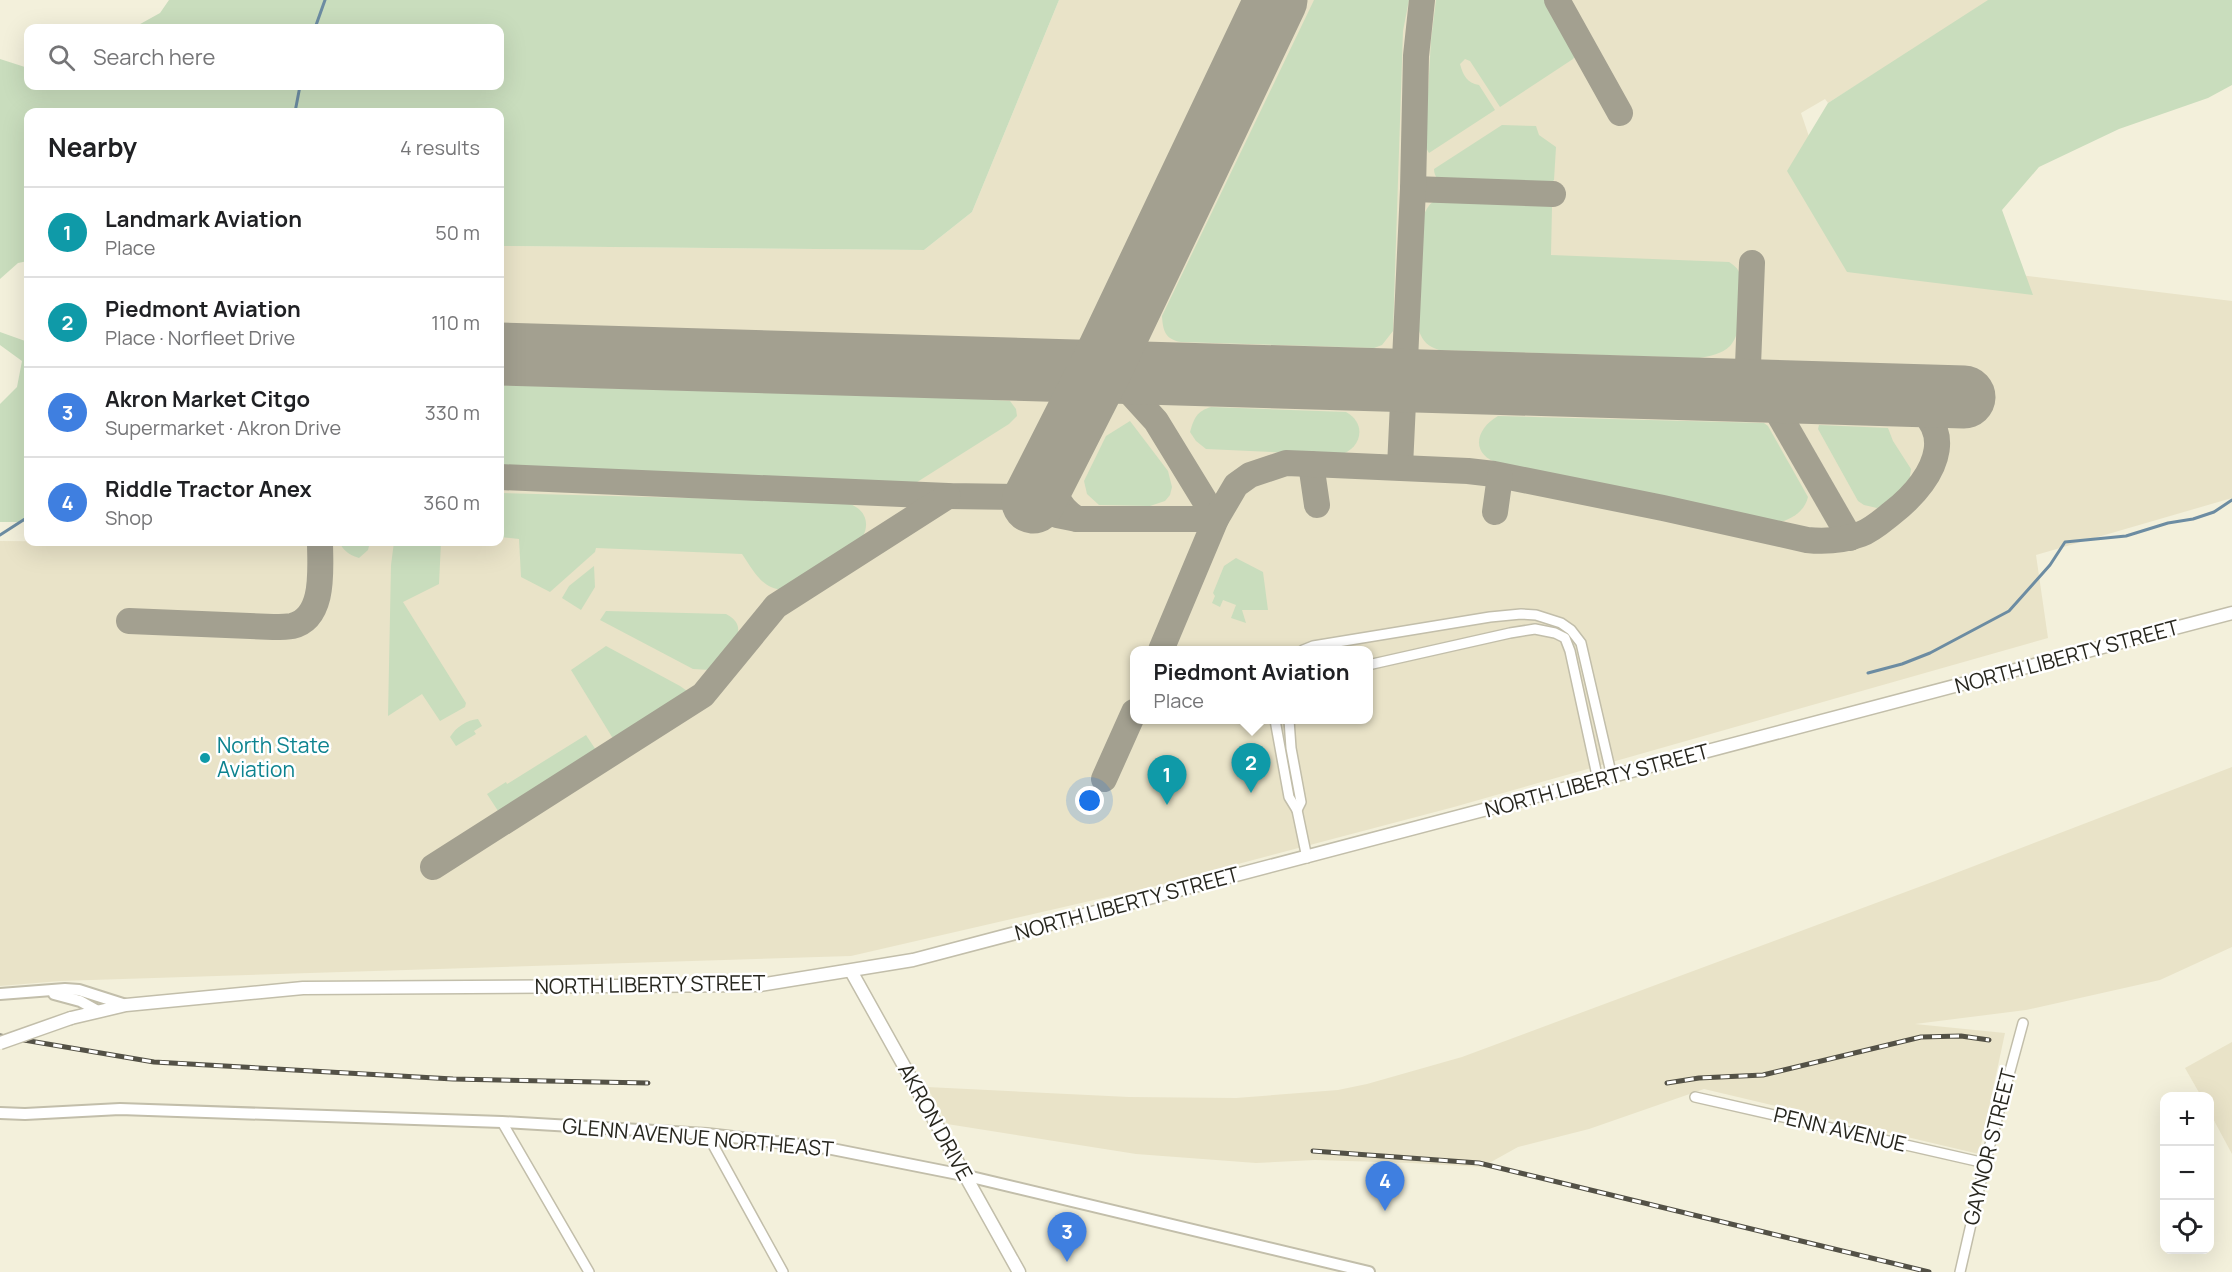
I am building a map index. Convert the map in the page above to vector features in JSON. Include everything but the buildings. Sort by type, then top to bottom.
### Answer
[{"type":"main road","name":"NORTH LIBERTY STREET","points":[[0,1043],[71,1018],[126,1005],[303,988],[760,985],[913,960],[2232,613]]},
{"type":"main road","name":"AKRON DRIVE","points":[[851,971],[1019,1272]]},
{"type":"street","points":[[1313,646],[1480,618],[1521,614],[1542,616],[1561,623],[1579,639],[1582,648],[1612,777]]},
{"type":"street","points":[[1373,664],[1535,629],[1555,633],[1565,638],[1570,651],[1598,780]]},
{"type":"street","points":[[1570,651],[1582,648]]},
{"type":"street","points":[[1587,727],[1599,723]]},
{"type":"street","points":[[1276,724],[1289,797],[1297,810],[1306,858]]},
{"type":"street","points":[[1289,724],[1291,748],[1301,802],[1297,810]]},
{"type":"street","points":[[0,994],[79,990],[126,1005]]},
{"type":"street","points":[[43,991],[80,1001],[98,1011]]},
{"type":"street","name":"GAYNOR STREET","points":[[1960,1272],[1985,1163],[2022,1023]]},
{"type":"street","name":"PENN AVENUE","points":[[1695,1097],[1985,1163]]},
{"type":"street","name":"GLENN AVENUE NORTHEAST","points":[[0,1113],[120,1110],[502,1122],[707,1134],[827,1148],[963,1175],[1370,1272]]},
{"type":"street","points":[[502,1122],[589,1272]]},
{"type":"street","points":[[707,1134],[783,1272]]},
{"type":"shaded area","points":[[1059,0],[1992,0],[1828,103],[1825,99],[1801,113],[1849,254],[2232,301],[2232,498],[2036,555],[2048,638],[1454,807],[1155,886],[851,956],[60,981],[0,986],[0,541],[24,541],[24,546],[504,546],[504,246],[924,250],[972,212]]},
{"type":"shaded area","points":[[2232,767],[2232,947],[2160,980],[2026,1010],[1915,1024],[2005,1033],[1979,1154],[1704,1089],[1589,1129],[1518,1147],[1482,1167],[1315,1160],[1256,1163],[1136,1154],[947,1124],[927,1087],[1129,1097],[1236,1098],[1338,1090],[1367,1084],[1462,1057],[1935,881]]},
{"type":"shaded area","points":[[2232,1042],[2232,1154],[2214,1120],[2214,1092],[2199,1092],[2185,1068]]},
{"type":"green space","points":[[169,0],[1059,0],[972,212],[924,250],[504,246],[504,108],[24,108],[24,262],[18,263],[0,279],[0,59],[24,67],[24,90],[504,90],[504,24],[140,24],[160,13]]},
{"type":"green space","points":[[1314,0],[1409,0],[1403,31],[1393,331],[1382,345],[1374,348],[1181,342],[1171,339],[1166,334],[1162,316]]},
{"type":"green space","points":[[1436,0],[1548,0],[1576,54],[1573,59],[1500,107],[1470,61],[1465,59],[1460,64],[1464,75],[1471,82],[1479,85],[1495,110],[1429,153],[1425,146],[1431,40]]},
{"type":"green space","points":[[1988,0],[2232,0],[2232,85],[2208,98],[2119,129],[2039,167],[2002,210],[2033,295],[1847,272],[1787,171],[1828,103]]},
{"type":"green space","points":[[1502,125],[1536,126],[1539,135],[1556,147],[1554,180],[1548,186],[1446,183],[1437,178],[1434,169]]},
{"type":"green space","points":[[1451,198],[1548,201],[1552,207],[1551,255],[1729,262],[1738,270],[1743,288],[1741,321],[1738,331],[1730,346],[1723,351],[1699,358],[1439,350],[1432,347],[1424,341],[1419,331],[1424,215],[1434,201]]},
{"type":"green space","points":[[0,332],[24,341],[24,522],[0,522],[0,404],[17,387],[22,361],[0,345]]},
{"type":"green space","points":[[504,385],[1010,401],[1016,409],[1017,416],[1009,424],[914,484],[504,469]]},
{"type":"green space","points":[[1211,407],[1346,412],[1357,423],[1359,436],[1352,448],[1339,455],[1206,449],[1190,432],[1197,416]]},
{"type":"green space","points":[[1498,416],[1764,423],[1768,426],[1808,497],[1798,513],[1782,521],[1770,523],[1499,463],[1483,454],[1479,441],[1484,428]]},
{"type":"green space","points":[[1130,421],[1168,471],[1172,487],[1170,495],[1165,501],[1150,506],[1099,505],[1087,494],[1084,481],[1106,436]]},
{"type":"green space","points":[[1819,425],[1888,428],[1893,441],[1911,469],[1909,483],[1886,504],[1877,508],[1864,505],[1858,501],[1818,429]]},
{"type":"green space","points":[[504,493],[841,502],[857,508],[862,513],[866,525],[865,532],[855,546],[790,589],[773,588],[767,585],[742,554],[596,548],[595,552],[550,592],[521,577],[519,539],[504,537]]},
{"type":"green space","points":[[342,546],[369,546],[359,558],[352,556]]},
{"type":"green space","points":[[393,546],[441,546],[439,584],[403,602],[466,703],[465,707],[440,721],[422,694],[388,716],[391,565]]},
{"type":"green space","points":[[1236,558],[1263,572],[1268,610],[1242,610],[1246,623],[1231,618],[1236,605],[1223,600],[1220,607],[1212,603],[1215,596],[1213,593],[1224,566]]},
{"type":"green space","points":[[594,566],[595,587],[581,610],[562,598],[569,586]]},
{"type":"green space","points":[[606,611],[726,614],[734,620],[738,627],[738,635],[729,650],[711,670],[693,669],[600,620]]},
{"type":"green space","points":[[606,646],[680,686],[687,691],[687,695],[620,739],[612,737],[571,670]]},
{"type":"green space","points":[[478,719],[482,726],[474,731],[476,734],[456,746],[450,737],[452,733],[466,722]]},
{"type":"green space","points":[[586,735],[598,753],[500,814],[487,794]]},
{"type":"waterway","points":[[316,24],[325,0]]},
{"type":"waterway","points":[[296,108],[299,90]]},
{"type":"waterway","points":[[1868,673],[1902,664],[1930,653],[2009,611],[2050,565],[2065,542],[2126,536],[2214,512],[2232,500]]},
{"type":"waterway","points":[[0,535],[24,520]]},
{"type":"taxiway","points":[[1400,467],[1413,189],[1416,56],[1422,0]]},
{"type":"taxiway","points":[[1557,0],[1620,113]]},
{"type":"taxiway","points":[[1413,189],[1553,194]]},
{"type":"taxiway","points":[[1747,391],[1752,263]]},
{"type":"taxiway","points":[[1131,301],[1125,344],[1127,373],[1141,398]]},
{"type":"taxiway","points":[[1099,372],[1126,388],[1156,421],[1216,519],[1163,646]]},
{"type":"taxiway","points":[[1766,392],[1850,538]]},
{"type":"taxiway","points":[[504,477],[1018,497],[1057,515],[1077,519],[1216,519],[1236,485],[1250,475],[1286,463],[1468,471],[1494,474],[1663,508],[1807,540],[1827,541],[1854,536],[1877,525],[1908,499],[1922,483],[1932,466],[1937,450],[1936,434],[1929,419],[1915,406],[1892,395]]},
{"type":"taxiway","points":[[1053,461],[1056,494],[1063,507],[1077,519]]},
{"type":"taxiway","points":[[1311,464],[1317,505]]},
{"type":"taxiway","points":[[1495,512],[1500,476]]},
{"type":"taxiway","points":[[433,867],[703,695],[776,606],[948,496]]},
{"type":"taxiway","points":[[129,621],[292,626],[303,621],[311,613],[316,602],[320,577],[320,546]]},
{"type":"taxiway","points":[[1104,779],[1130,721]]},
{"type":"runway","points":[[1033,502],[1099,372],[1276,0]]},
{"type":"runway","points":[[504,354],[1964,397]]},
{"type":"railway","points":[[0,1036],[154,1062],[453,1079],[648,1083]]},
{"type":"railway","points":[[1667,1083],[1699,1078],[1763,1075],[1921,1037],[1961,1036],[1989,1040]]},
{"type":"railway","points":[[1313,1151],[1479,1163],[1929,1272]]},
{"type":"place","name":"North State Aviation","points":[[205,758]]},
{"type":"place","name":"Piedmont Aviation","points":[[1251,793]]},
{"type":"place","name":"Landmark Aviation","points":[[1167,805]]},
{"type":"place","name":"Riddle Tractor Anex","points":[[1385,1211]]},
{"type":"place","name":"Akron Market Citgo","points":[[1067,1262]]}]
